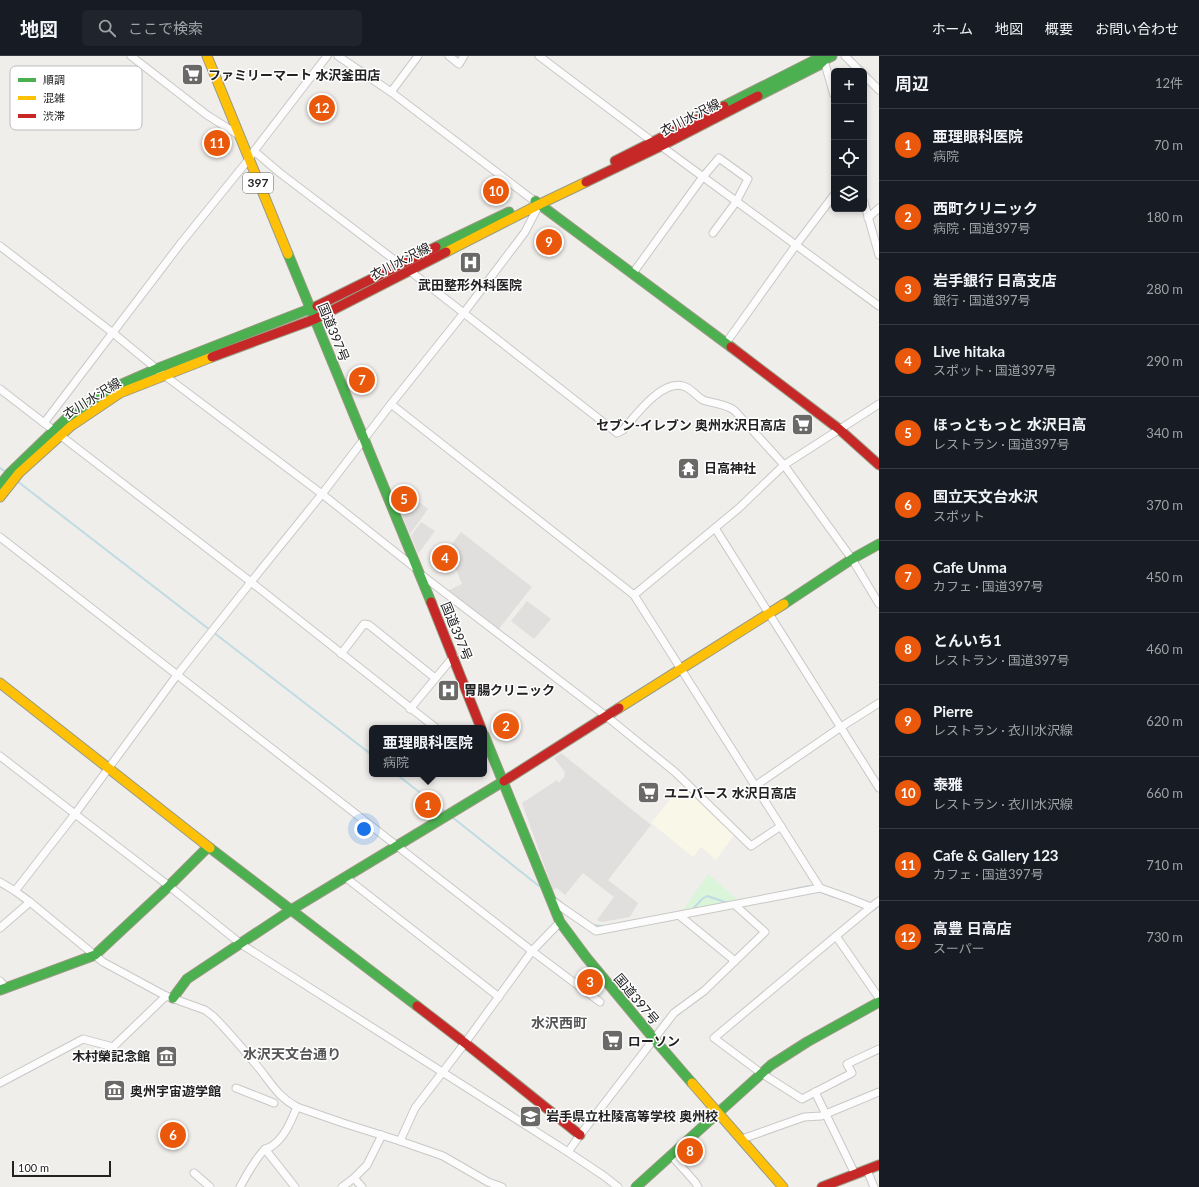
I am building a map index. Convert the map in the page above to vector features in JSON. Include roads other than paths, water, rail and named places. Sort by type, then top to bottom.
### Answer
[{"type":"main road","name":"国道397号","points":[[207,56],[240,135],[251,155],[310,309],[454,656],[480,725]]},
{"type":"main road","name":"衣川水沢線","points":[[160,372],[310,309],[657,144],[819,65],[826,57]]},
{"type":"main road","name":"衣川水沢線","points":[[0,498],[19,473],[57,433],[66,419],[115,387],[315,319],[410,271],[536,202]]},
{"type":"main road","points":[[536,202],[633,273],[839,429],[879,464]]},
{"type":"main road","name":"衣川水沢線","points":[[0,485],[10,473],[57,433]]},
{"type":"main road","points":[[170,997],[187,979],[291,910],[504,781],[769,614],[852,559],[879,544]]},
{"type":"main road","points":[[0,683],[208,847],[465,1043],[580,1135]]},
{"type":"main road","name":"国道397号","points":[[487,745],[504,781],[560,922],[586,957],[654,1039],[783,1187]]},
{"type":"main road","points":[[2,987],[95,955],[169,886],[208,847]]},
{"type":"main road","points":[[636,1187],[761,1073],[784,1055],[879,1002]]},
{"type":"main road","points":[[822,1187],[879,1165]]},
{"type":"street","points":[[131,56],[207,115],[240,135]]},
{"type":"street","points":[[44,423],[181,243],[327,56]]},
{"type":"street","points":[[15,891],[109,769],[178,675],[463,314],[525,232],[536,202],[390,92],[338,56]]},
{"type":"street","points":[[390,92],[418,56]]},
{"type":"street","points":[[449,56],[459,64],[464,56]]},
{"type":"street","points":[[539,56],[702,178],[796,244],[879,306]]},
{"type":"street","points":[[845,56],[857,68]]},
{"type":"street","points":[[826,57],[831,81]]},
{"type":"street","points":[[867,78],[879,90]]},
{"type":"street","points":[[251,155],[280,173],[402,265]]},
{"type":"street","points":[[633,273],[702,178],[719,158],[748,179],[736,202],[713,233]]},
{"type":"street","points":[[726,343],[796,244],[831,199]]},
{"type":"street","points":[[868,218],[879,208]]},
{"type":"street","points":[[866,212],[879,255]]},
{"type":"street","points":[[0,246],[113,333],[160,372],[322,494],[419,572],[606,716],[675,772],[751,846],[781,826]]},
{"type":"street","points":[[410,271],[617,433],[623,430],[655,395],[667,388],[683,386],[703,400],[729,406],[784,465],[852,559],[879,604]]},
{"type":"street","points":[[0,389],[251,582],[432,725]]},
{"type":"street","points":[[391,404],[634,595],[820,888]]},
{"type":"street","points":[[634,595],[715,528],[784,465],[879,404]]},
{"type":"street","points":[[715,528],[879,788]]},
{"type":"street","points":[[0,537],[532,951],[600,1002]]},
{"type":"street","points":[[342,654],[364,624],[369,625],[436,678]]},
{"type":"street","points":[[410,709],[454,656]]},
{"type":"street","points":[[755,786],[879,703]]},
{"type":"street","points":[[0,756],[169,886],[241,944],[366,1025],[568,1152],[618,1187]]},
{"type":"street","points":[[345,878],[499,997]]},
{"type":"street","points":[[0,882],[30,902],[103,962],[170,997],[205,1010],[213,1016],[258,1067],[278,1093],[284,1099],[297,1107],[443,1156],[488,1182],[502,1187]]},
{"type":"street","points":[[551,900],[596,931],[820,888],[871,907]]},
{"type":"street","points":[[879,901],[714,1038],[761,1073],[802,1099],[852,1073],[847,1064],[879,1049]]},
{"type":"street","points":[[0,928],[30,902]]},
{"type":"street","points":[[568,1152],[674,1013],[704,991],[765,932],[735,905]]},
{"type":"street","points":[[680,916],[735,961]]},
{"type":"street","points":[[400,1141],[415,1108],[465,1043],[532,951],[560,922]]},
{"type":"street","points":[[836,936],[879,998]]},
{"type":"street","points":[[0,1083],[83,1039],[113,1047],[170,997]]},
{"type":"street","points":[[236,1088],[274,1103]]},
{"type":"street","points":[[815,1092],[855,1174]]},
{"type":"street","points":[[742,1140],[804,1117],[821,1116],[879,1092]]},
{"type":"street","points":[[240,1187],[255,1161],[265,1149],[272,1146],[282,1137],[297,1107]]},
{"type":"street","points":[[342,1187],[367,1165],[382,1135]]},
{"type":"street","points":[[265,1149],[295,1187]]},
{"type":"street","points":[[670,1155],[698,1187]]},
{"type":"street","points":[[867,1170],[874,1187]]},
{"type":"street","points":[[194,1173],[210,1187]]},
{"type":"street","points":[[354,1178],[362,1187]]},
{"type":"waterway","points":[[0,468],[6,472]]},
{"type":"waterway","points":[[17,481],[210,630]]},
{"type":"waterway","points":[[213,632],[369,753]]},
{"type":"waterway","points":[[400,777],[445,812]]},
{"type":"waterway","points":[[452,817],[539,886]]},
{"type":"waterway","points":[[791,890],[808,886],[812,888]]},
{"type":"waterway","points":[[818,891],[834,897]]},
{"type":"waterway","points":[[692,910],[702,899],[707,896],[728,903]]},
{"type":"waterway","points":[[556,898],[568,908]]},
{"type":"waterway","points":[[870,910],[872,911],[879,906]]},
{"type":"waterway","points":[[593,925],[602,926]]},
{"type":"place","name":"ファミリーマート 水沢釜田店","points":[[192,75]]},
{"type":"place","name":"高豊 日高店","points":[[322,108]]},
{"type":"place","name":"Cafe & Gallery 123","points":[[217,143]]},
{"type":"place","name":"泰雅","points":[[496,191]]},
{"type":"place","name":"Pierre","points":[[549,242]]},
{"type":"place","name":"武田整形外科医院","points":[[470,263]]},
{"type":"place","name":"Cafe Unma","points":[[362,380]]},
{"type":"place","name":"セブン-イレブン 奥州水沢日高店","points":[[802,425]]},
{"type":"place","name":"日高神社","points":[[689,468]]},
{"type":"place","name":"ほっともっと 水沢日高","points":[[404,499]]},
{"type":"place","name":"Live hitaka","points":[[445,558]]},
{"type":"place","name":"胃腸クリニック","points":[[449,690]]},
{"type":"place","name":"西町クリニック","points":[[506,726]]},
{"type":"place","name":"ユニバース 水沢日高店","points":[[648,793]]},
{"type":"place","name":"亜理眼科医院","points":[[428,805]]},
{"type":"place","name":"岩手銀行 日高支店","points":[[590,982]]},
{"type":"place","name":"ローソン","points":[[613,1041]]},
{"type":"place","name":"木村榮記念館","points":[[166,1056]]},
{"type":"place","name":"奥州宇宙遊学館","points":[[115,1091]]},
{"type":"place","name":"岩手県立杜陵高等学校 奥州校","points":[[530,1116]]},
{"type":"place","name":"国立天文台水沢","points":[[173,1135]]},
{"type":"place","name":"とんいち1","points":[[690,1151]]},
{"type":"district","name":"水沢西町","points":[[559,1023]]},
{"type":"district","name":"水沢天文台通り","points":[[292,1054]]}]
